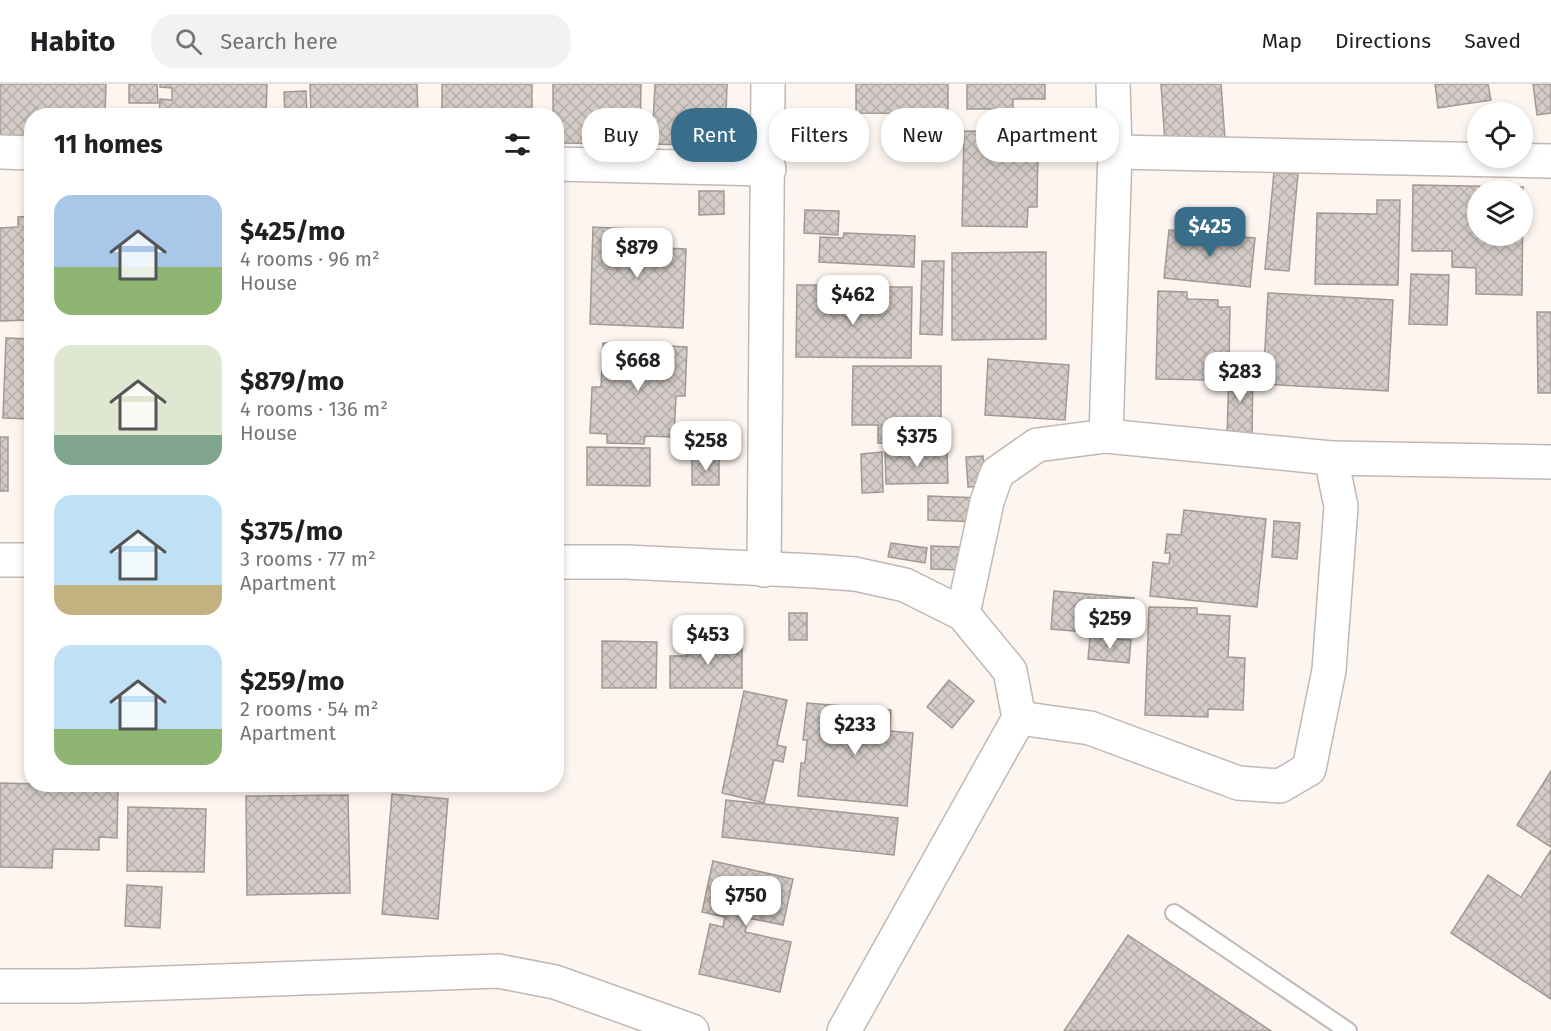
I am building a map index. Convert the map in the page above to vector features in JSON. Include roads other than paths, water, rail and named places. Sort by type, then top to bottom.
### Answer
[{"type":"street","points":[[764,570],[768,84]]},
{"type":"street","points":[[1113,84],[1114,108]]},
{"type":"street","points":[[0,152],[24,153]]},
{"type":"street","points":[[1119,152],[1551,161]]},
{"type":"street","points":[[1106,436],[1115,162]]},
{"type":"street","points":[[564,164],[769,169]]},
{"type":"street","points":[[963,614],[987,502],[997,473],[1037,445],[1106,436],[1331,458],[1551,462]]},
{"type":"street","points":[[1019,718],[1090,728],[1238,783],[1280,786],[1309,769],[1329,670],[1341,506],[1331,458]]},
{"type":"street","points":[[0,560],[24,561]]},
{"type":"street","points":[[564,562],[626,562],[855,574],[905,585],[963,614],[1010,671],[1019,718],[844,1031]]},
{"type":"street","points":[[0,986],[81,986],[498,971],[555,982],[692,1031]]},
{"type":"lane","points":[[1174,913],[1348,1031]]}]
